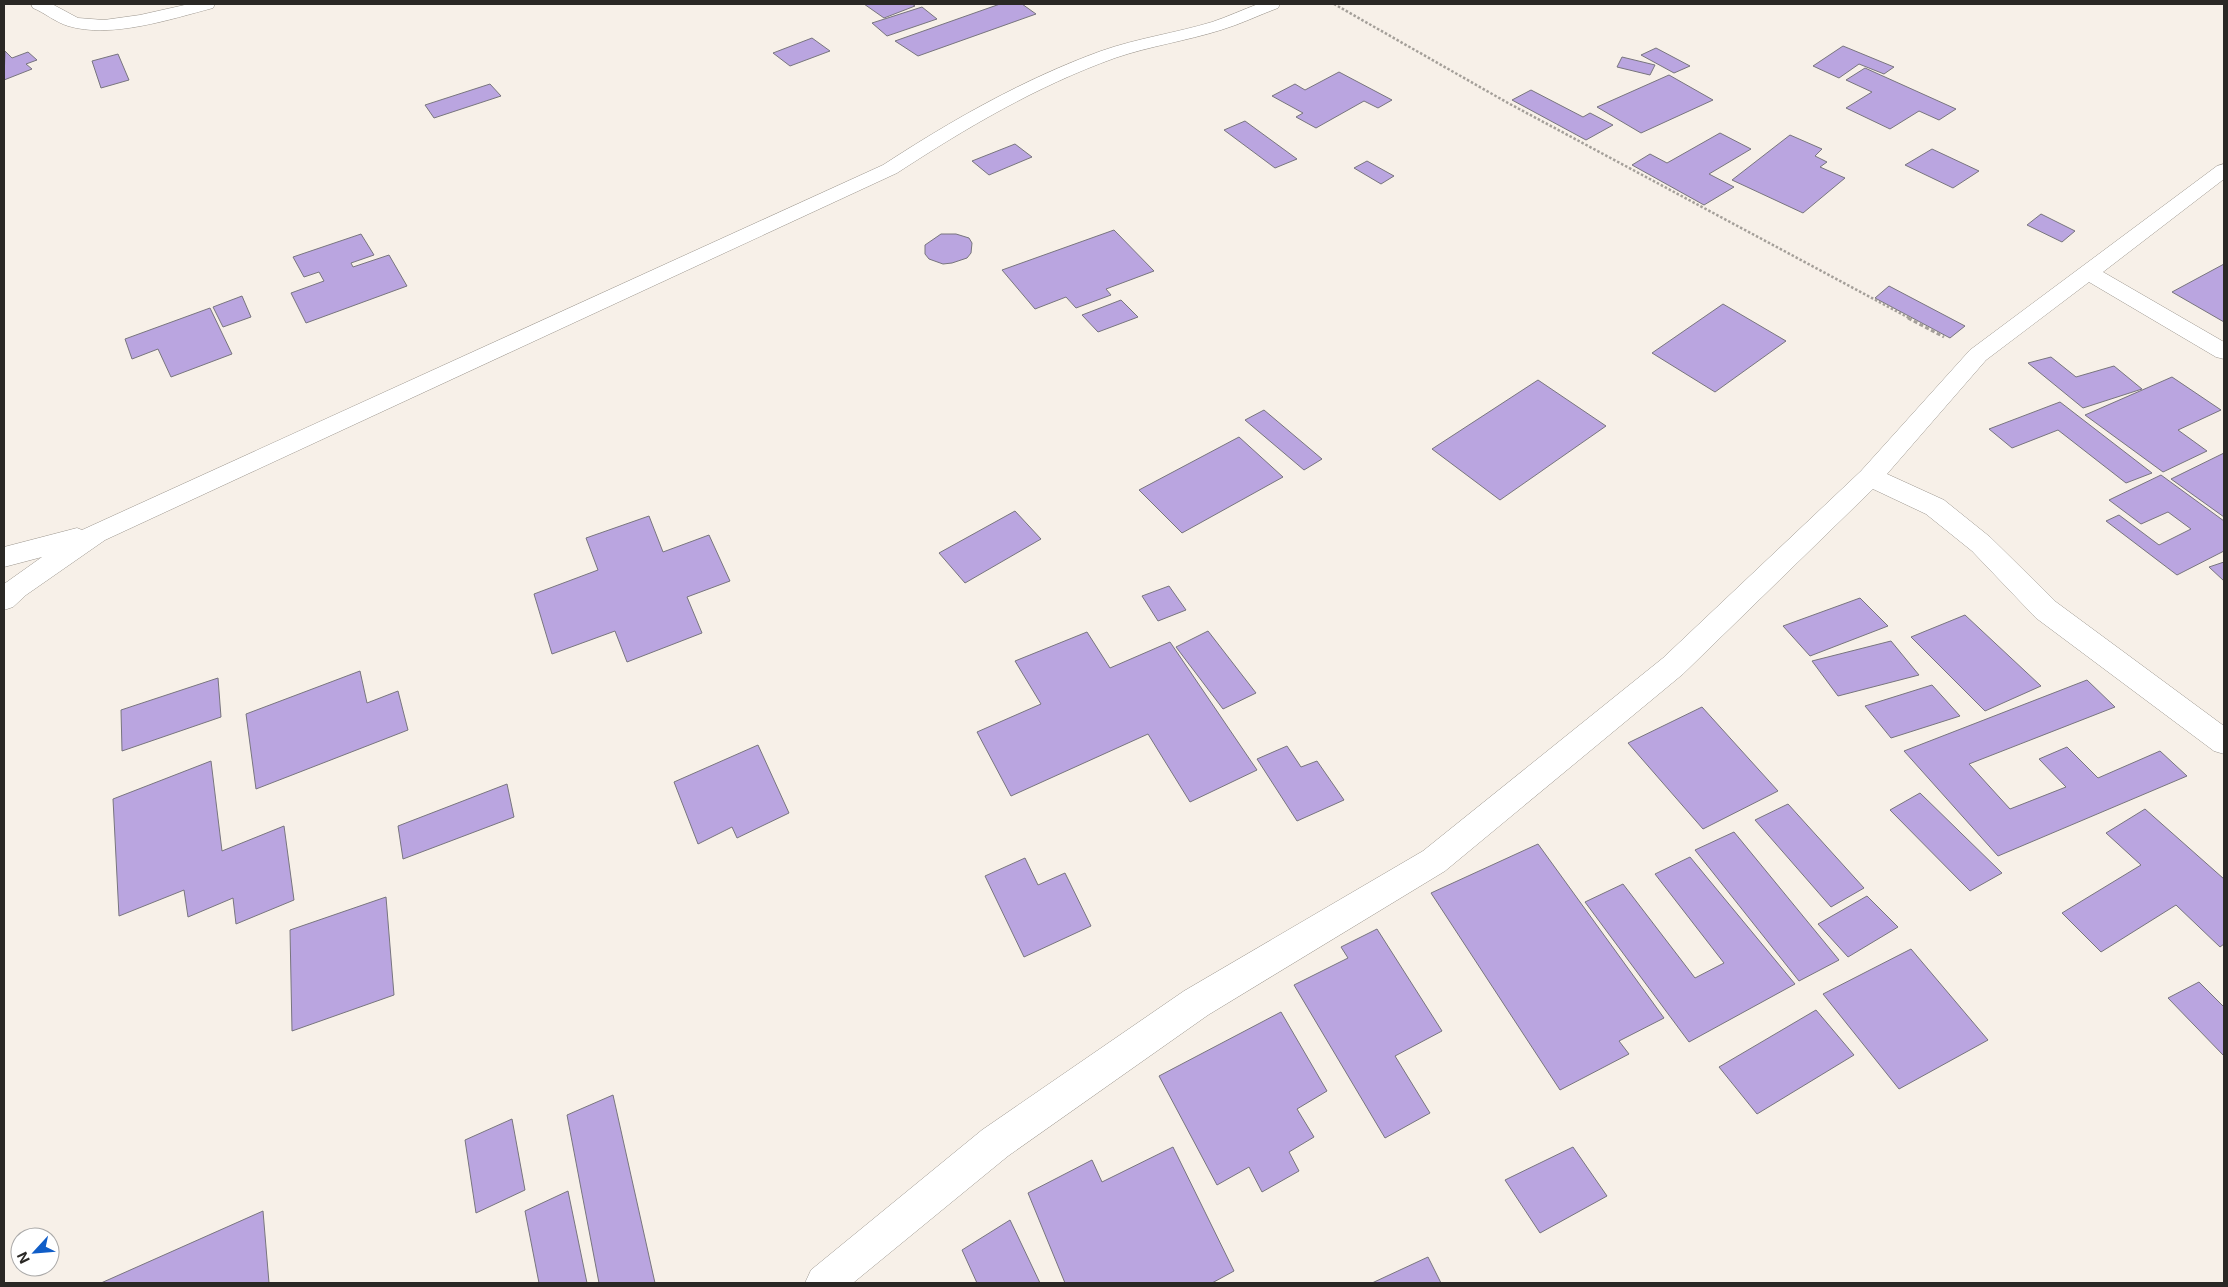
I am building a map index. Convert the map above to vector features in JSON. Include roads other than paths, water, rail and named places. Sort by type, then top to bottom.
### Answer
[{"type":"street","points":[[40,4],[74,22],[113,24],[177,12],[207,4]]},
{"type":"street","points":[[4,557],[96,533],[890,169],[955,127],[1042,82],[1107,55],[1150,41],[1216,26],[1272,4]]},
{"type":"street","points":[[824,1283],[994,1143],[1180,1014],[1434,861],[1673,666],[1870,477],[1978,355],[2224,170]]},
{"type":"street","points":[[2089,273],[2224,352]]},
{"type":"street","points":[[1870,477],[1935,507],[1981,544],[2046,610],[2224,742]]},
{"type":"street","points":[[4,600],[17,588],[96,533]]}]
